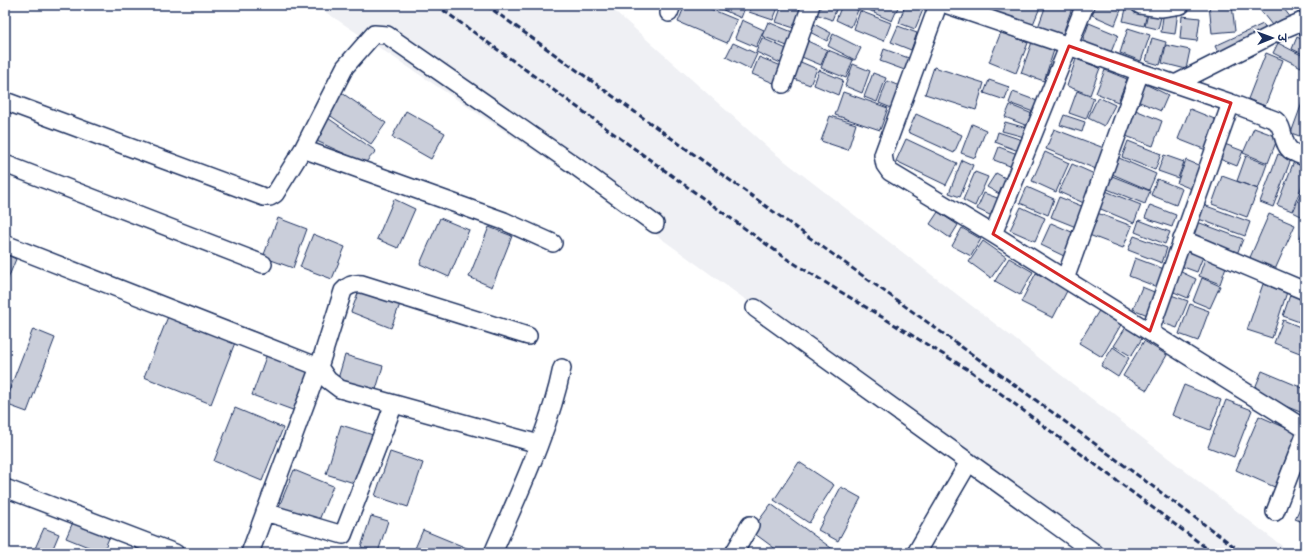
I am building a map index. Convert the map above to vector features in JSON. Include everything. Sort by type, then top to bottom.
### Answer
[{"type":"street","points":[[782,84],[811,5]]},
{"type":"street","points":[[938,5],[883,155],[885,165],[890,172],[993,234],[1064,280],[1150,331],[1305,429]]},
{"type":"street","points":[[948,5],[1069,46],[1275,120],[1279,123],[1286,144],[1290,150],[1305,157]]},
{"type":"street","points":[[993,234],[1085,5]]},
{"type":"street","points":[[1140,5],[1161,8],[1181,5]]},
{"type":"street","points":[[1175,84],[1286,28],[1305,20]]},
{"type":"street","points":[[5,100],[267,198],[275,194],[303,149],[345,66],[374,34],[387,35],[574,165],[655,224]]},
{"type":"street","points":[[1064,280],[1140,72]]},
{"type":"street","points":[[1150,331],[1231,103]]},
{"type":"street","points":[[303,149],[504,221],[553,243]]},
{"type":"street","points":[[5,164],[263,264]]},
{"type":"street","points":[[1182,239],[1305,291]]},
{"type":"street","points":[[5,244],[320,367],[328,380],[340,388],[539,444]]},
{"type":"street","points":[[250,553],[320,367],[343,291],[347,287],[356,283],[528,336]]},
{"type":"street","points":[[755,308],[1094,553]]},
{"type":"street","points":[[493,553],[539,444],[559,384],[562,368]]},
{"type":"street","points":[[265,512],[343,535],[394,404]]},
{"type":"street","points":[[1276,512],[1305,435]]},
{"type":"street","points":[[916,553],[969,462]]},
{"type":"street","points":[[5,488],[175,553]]},
{"type":"street","points":[[734,553],[750,525]]},
{"type":"highlighted area","points":[[1069,46],[1231,103],[1150,331],[993,234]]},
{"type":"shaded area","points":[[315,5],[608,5],[773,152],[1291,553],[1096,553],[612,203]]},
{"type":"building","points":[[685,5],[701,5],[737,20],[727,43],[678,22]]},
{"type":"building","points":[[712,5],[746,5],[741,18]]},
{"type":"building","points":[[752,5],[779,5],[773,20],[749,12]]},
{"type":"building","points":[[782,5],[805,5],[797,29],[776,22]]},
{"type":"building","points":[[816,5],[838,5],[832,20],[813,13]]},
{"type":"building","points":[[842,5],[858,10],[851,27],[836,20]]},
{"type":"building","points":[[857,5],[876,5],[873,12]]},
{"type":"building","points":[[877,5],[899,5],[892,21],[874,13]]},
{"type":"building","points":[[905,5],[925,5],[915,29],[899,23]]},
{"type":"building","points":[[974,5],[988,5],[986,12]]},
{"type":"building","points":[[993,5],[1041,5],[1031,29],[990,12]]},
{"type":"building","points":[[1046,5],[1073,5],[1061,39],[1037,30]]},
{"type":"building","points":[[1096,5],[1123,5],[1115,25],[1092,15]]},
{"type":"building","points":[[1127,5],[1148,9],[1144,26],[1123,21]]},
{"type":"building","points":[[1209,5],[1232,5],[1235,31],[1212,33]]},
{"type":"building","points":[[1256,5],[1281,5],[1291,18],[1276,30]]},
{"type":"building","points":[[1289,5],[1305,5],[1305,11],[1302,15]]},
{"type":"building","points":[[1164,9],[1178,11],[1175,34],[1161,32]]},
{"type":"building","points":[[1149,10],[1162,13],[1158,29],[1145,26]]},
{"type":"building","points":[[860,11],[891,23],[884,41],[854,29]]},
{"type":"building","points":[[1182,16],[1200,18],[1197,41],[1180,39]]},
{"type":"building","points":[[742,20],[764,30],[756,47],[735,38]]},
{"type":"building","points":[[768,22],[797,34],[792,48],[762,36]]},
{"type":"building","points":[[812,23],[831,33],[827,41],[808,31]]},
{"type":"building","points":[[1089,23],[1118,35],[1109,57],[1081,45]]},
{"type":"building","points":[[1263,24],[1268,34],[1220,56],[1215,46]]},
{"type":"building","points":[[898,26],[917,33],[911,50],[891,42]]},
{"type":"building","points":[[1305,26],[1305,37],[1299,35]]},
{"type":"building","points":[[1128,28],[1150,35],[1141,61],[1120,53]]},
{"type":"building","points":[[1001,32],[1028,43],[1016,73],[989,62]]},
{"type":"building","points":[[833,34],[861,48],[855,60],[828,46]]},
{"type":"building","points":[[1297,37],[1305,41],[1305,55],[1292,49]]},
{"type":"building","points":[[762,38],[791,51],[785,65],[756,52]]},
{"type":"building","points":[[1152,38],[1166,42],[1160,65],[1146,61]]},
{"type":"building","points":[[803,39],[827,50],[821,65],[797,55]]},
{"type":"building","points":[[1032,42],[1054,50],[1044,81],[1021,73]]},
{"type":"building","points":[[733,43],[757,54],[750,69],[726,57]]},
{"type":"building","points":[[1278,43],[1305,57],[1301,67],[1273,53]]},
{"type":"building","points":[[1166,45],[1190,50],[1186,69],[1162,63]]},
{"type":"building","points":[[884,49],[914,60],[910,72],[880,61]]},
{"type":"building","points":[[828,50],[853,60],[846,78],[821,68]]},
{"type":"building","points":[[1266,53],[1283,60],[1265,106],[1248,99]]},
{"type":"building","points":[[759,57],[784,67],[776,84],[752,74]]},
{"type":"building","points":[[1076,59],[1100,68],[1090,95],[1067,86]]},
{"type":"building","points":[[796,60],[817,69],[810,85],[789,77]]},
{"type":"building","points":[[853,64],[870,71],[862,93],[845,86]]},
{"type":"building","points":[[934,67],[984,83],[976,110],[925,94]]},
{"type":"building","points":[[819,70],[843,80],[838,95],[814,85]]},
{"type":"building","points":[[1105,70],[1127,79],[1118,102],[1096,93]]},
{"type":"building","points":[[873,73],[886,78],[877,102],[864,97]]},
{"type":"building","points":[[989,80],[1009,87],[1005,100],[984,93]]},
{"type":"building","points":[[887,81],[902,87],[894,109],[879,103]]},
{"type":"building","points":[[1143,83],[1168,95],[1161,111],[1135,100]]},
{"type":"building","points":[[1077,91],[1094,98],[1086,119],[1069,113]]},
{"type":"building","points":[[843,92],[888,108],[880,130],[835,115]]},
{"type":"building","points":[[1013,92],[1040,102],[1036,113],[1009,103]]},
{"type":"building","points":[[342,93],[386,123],[371,144],[328,114]]},
{"type":"building","points":[[1305,95],[1305,138],[1291,133]]},
{"type":"building","points":[[1098,97],[1115,105],[1104,126],[1088,118]]},
{"type":"building","points":[[1010,105],[1035,115],[1030,127],[1005,117]]},
{"type":"building","points":[[1133,109],[1162,121],[1153,146],[1123,135]]},
{"type":"building","points":[[1190,109],[1217,120],[1206,150],[1178,139]]},
{"type":"building","points":[[406,111],[445,133],[431,159],[392,137]]},
{"type":"building","points":[[916,114],[962,135],[954,153],[908,132]]},
{"type":"building","points":[[1064,115],[1085,122],[1082,132],[1060,125]]},
{"type":"building","points":[[325,116],[376,151],[365,163],[310,138]]},
{"type":"building","points":[[830,116],[856,124],[848,150],[821,141]]},
{"type":"building","points":[[1005,122],[1030,129],[1028,138],[1002,131]]},
{"type":"building","points":[[972,124],[986,130],[975,158],[961,153]]},
{"type":"building","points":[[1254,128],[1278,137],[1268,163],[1243,153]]},
{"type":"building","points":[[1054,129],[1104,148],[1096,169],[1046,149]]},
{"type":"building","points":[[998,132],[1025,141],[1021,152],[995,142]]},
{"type":"building","points":[[906,139],[957,163],[946,185],[896,161]]},
{"type":"building","points":[[1128,141],[1161,154],[1155,170],[1122,157]]},
{"type":"building","points":[[1222,143],[1243,151],[1237,166],[1217,158]]},
{"type":"building","points":[[999,147],[1020,155],[1015,168],[994,160]]},
{"type":"building","points":[[1045,152],[1069,163],[1056,192],[1032,181]]},
{"type":"building","points":[[1278,154],[1291,159],[1273,207],[1260,202]]},
{"type":"building","points":[[1164,155],[1184,162],[1178,178],[1158,171]]},
{"type":"building","points":[[1246,156],[1267,164],[1258,189],[1237,181]]},
{"type":"building","points":[[1296,156],[1305,160],[1305,178],[1292,211],[1277,205]]},
{"type":"building","points":[[1119,158],[1156,174],[1149,190],[1112,174]]},
{"type":"building","points":[[962,160],[973,165],[960,197],[949,193]]},
{"type":"building","points":[[1186,160],[1203,167],[1194,190],[1177,183]]},
{"type":"building","points":[[1072,164],[1099,176],[1086,204],[1059,192]]},
{"type":"building","points":[[975,172],[988,177],[975,206],[963,200]]},
{"type":"building","points":[[996,173],[1009,180],[1001,195],[987,187]]},
{"type":"building","points":[[1112,176],[1150,191],[1145,204],[1107,189]]},
{"type":"building","points":[[1222,176],[1258,189],[1247,217],[1212,204]]},
{"type":"building","points":[[1157,179],[1182,189],[1176,205],[1151,195]]},
{"type":"building","points":[[1305,184],[1305,218],[1293,212]]},
{"type":"building","points":[[1027,187],[1054,199],[1048,215],[1020,203]]},
{"type":"building","points":[[1103,190],[1141,205],[1134,223],[1096,207]]},
{"type":"building","points":[[984,193],[1000,199],[992,216],[977,209]]},
{"type":"building","points":[[1059,197],[1084,207],[1076,227],[1051,217]]},
{"type":"building","points":[[394,199],[415,209],[398,248],[377,239]]},
{"type":"building","points":[[1201,204],[1250,222],[1245,236],[1196,218]]},
{"type":"building","points":[[1150,205],[1176,215],[1172,227],[1145,218]]},
{"type":"building","points":[[1021,207],[1045,218],[1035,241],[1010,230]]},
{"type":"building","points":[[938,212],[958,225],[950,238],[930,224]]},
{"type":"building","points":[[1097,213],[1132,226],[1123,248],[1089,235]]},
{"type":"building","points":[[1269,214],[1295,225],[1273,274],[1248,262]]},
{"type":"building","points":[[278,218],[307,229],[293,268],[263,257]]},
{"type":"building","points":[[440,218],[469,230],[449,277],[420,264]]},
{"type":"building","points":[[1139,220],[1170,232],[1165,244],[1135,232]]},
{"type":"building","points":[[1192,220],[1243,239],[1237,254],[1186,235]]},
{"type":"building","points":[[1051,223],[1074,233],[1064,256],[1041,245]]},
{"type":"building","points":[[489,227],[512,236],[492,287],[469,277]]},
{"type":"building","points":[[962,228],[981,239],[971,256],[952,246]]},
{"type":"building","points":[[1305,228],[1305,243],[1299,240]]},
{"type":"building","points":[[313,234],[345,247],[332,279],[300,267]]},
{"type":"building","points":[[1134,236],[1167,248],[1162,263],[1128,250]]},
{"type":"building","points":[[983,241],[1006,257],[991,278],[969,262]]},
{"type":"building","points":[[1184,247],[1204,254],[1197,272],[1178,265]]},
{"type":"building","points":[[1207,253],[1228,261],[1220,284],[1199,276]]},
{"type":"building","points":[[5,254],[16,259],[5,286]]},
{"type":"building","points":[[1009,258],[1033,272],[1020,295],[995,281]]},
{"type":"building","points":[[1135,258],[1164,269],[1157,287],[1129,276]]},
{"type":"building","points":[[1305,265],[1305,286],[1298,283]]},
{"type":"building","points":[[1177,270],[1196,279],[1188,298],[1169,290]]},
{"type":"building","points":[[1036,273],[1068,289],[1053,318],[1021,302]]},
{"type":"building","points":[[1202,278],[1220,286],[1210,308],[1193,301]]},
{"type":"building","points":[[1263,284],[1287,292],[1272,338],[1247,330]]},
{"type":"building","points":[[1142,287],[1159,294],[1150,316],[1133,309]]},
{"type":"building","points":[[360,288],[400,304],[391,328],[351,312]]},
{"type":"building","points":[[1291,292],[1305,297],[1305,324],[1283,316]]},
{"type":"building","points":[[1171,295],[1188,301],[1177,328],[1160,322]]},
{"type":"building","points":[[1190,304],[1209,311],[1198,341],[1179,334]]},
{"type":"building","points":[[1100,309],[1122,323],[1102,357],[1079,343]]},
{"type":"building","points":[[169,314],[236,340],[211,404],[144,377]]},
{"type":"building","points":[[1283,320],[1305,329],[1305,355],[1274,343]]},
{"type":"building","points":[[1126,327],[1143,337],[1131,356],[1114,346]]},
{"type":"building","points":[[33,329],[55,338],[27,412],[5,404],[5,401]]},
{"type":"building","points":[[1144,341],[1167,355],[1147,390],[1123,376]]},
{"type":"building","points":[[1113,347],[1129,358],[1118,377],[1101,366]]},
{"type":"building","points":[[267,354],[313,372],[298,412],[252,395]]},
{"type":"building","points":[[345,355],[383,366],[375,393],[337,382]]},
{"type":"building","points":[[1262,371],[1305,389],[1305,414],[1253,393]]},
{"type":"building","points":[[1184,385],[1221,400],[1210,430],[1172,415]]},
{"type":"building","points":[[1226,400],[1252,410],[1234,457],[1208,447]]},
{"type":"building","points":[[235,408],[283,428],[262,481],[214,461]]},
{"type":"building","points":[[1259,416],[1302,435],[1279,489],[1236,470]]},
{"type":"building","points":[[341,425],[373,435],[357,484],[326,474]]},
{"type":"building","points":[[390,452],[423,463],[408,507],[375,496]]},
{"type":"building","points":[[799,462],[834,485],[809,523],[774,500]]},
{"type":"building","points":[[294,470],[333,486],[317,525],[278,509]]},
{"type":"building","points":[[841,487],[861,498],[838,541],[818,530]]},
{"type":"building","points":[[1303,501],[1305,502],[1305,523],[1295,519]]},
{"type":"building","points":[[771,504],[838,553],[781,553],[751,531]]},
{"type":"building","points":[[371,516],[388,521],[378,552],[361,547]]},
{"type":"building","points":[[73,522],[109,538],[103,553],[66,538]]},
{"type":"building","points":[[44,528],[59,534],[51,553],[33,553]]},
{"type":"building","points":[[423,530],[479,553],[413,553]]},
{"type":"railway","points":[[436,5],[787,259],[972,372],[1213,553]]},
{"type":"railway","points":[[486,5],[1037,401],[1243,553]]}]
